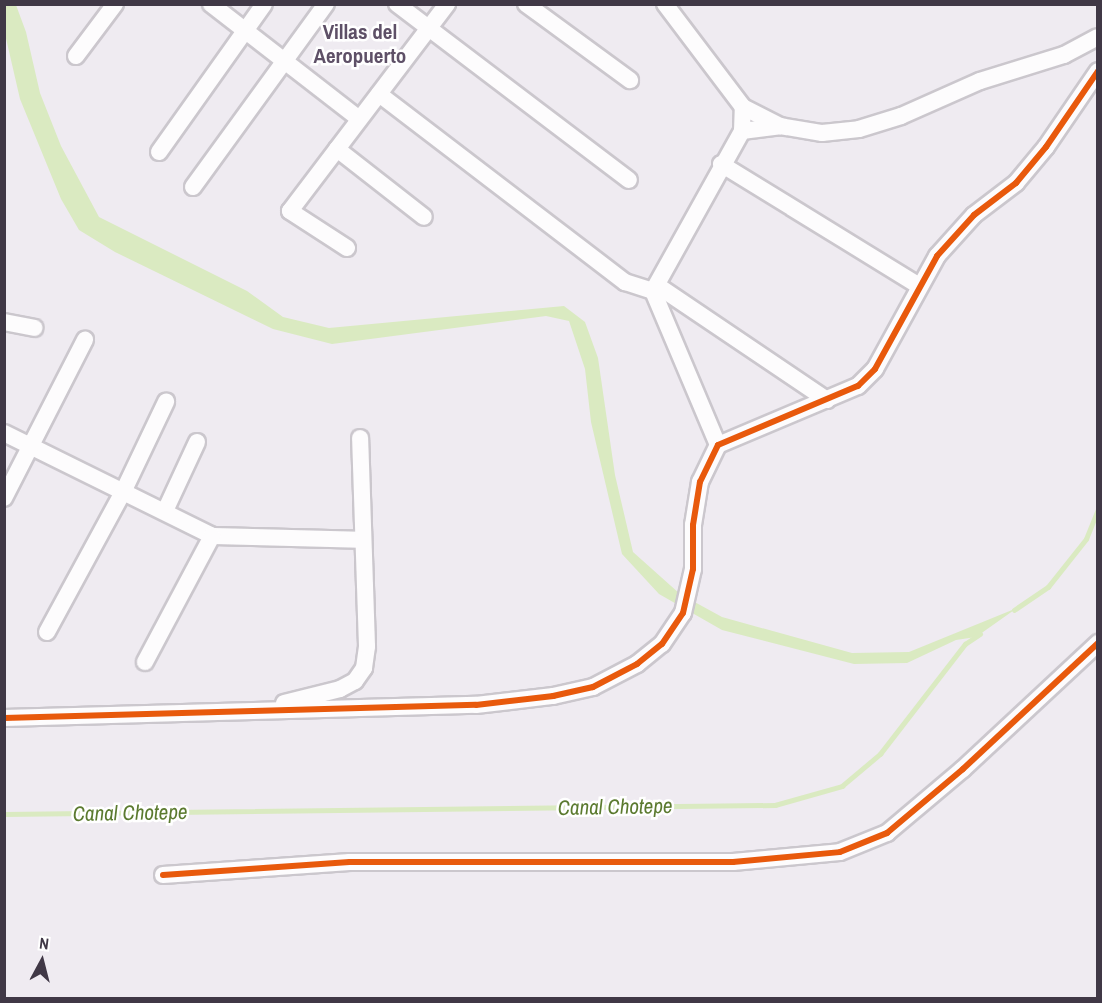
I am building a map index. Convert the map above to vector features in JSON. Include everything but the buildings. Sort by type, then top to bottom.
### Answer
[{"type":"street","points":[[76,56],[115,4]]},
{"type":"street","points":[[211,4],[281,61],[359,119]]},
{"type":"street","points":[[159,152],[264,4]]},
{"type":"street","points":[[193,187],[281,61],[326,4]]},
{"type":"street","points":[[397,4],[629,180]]},
{"type":"street","points":[[347,248],[290,212],[447,4]]},
{"type":"street","points":[[526,4],[630,80]]},
{"type":"street","points":[[665,4],[743,107],[780,126]]},
{"type":"street","points":[[742,131],[780,126],[822,133],[860,129],[901,116],[980,81],[1064,55],[1098,37]]},
{"type":"street","points":[[4,717],[476,705],[553,696],[593,687],[637,664],[662,644],[683,613],[688,593],[700,482],[717,445],[858,386],[875,369],[937,256],[974,215],[1016,183],[1046,147],[1098,71]]},
{"type":"street","points":[[379,94],[625,282],[655,288],[827,400]]},
{"type":"street","points":[[717,445],[655,288],[721,164],[742,131],[743,107]]},
{"type":"street","points":[[337,149],[424,217]]},
{"type":"street","points":[[721,164],[920,286]]},
{"type":"street","points":[[4,322],[34,328]]},
{"type":"street","points":[[4,498],[32,448],[85,340]]},
{"type":"street","points":[[47,632],[124,490],[166,402]]},
{"type":"street","points":[[4,434],[124,490],[212,536],[361,540]]},
{"type":"street","points":[[260,709],[340,688],[355,681],[364,668],[367,646],[361,540],[360,438]]},
{"type":"street","points":[[165,511],[196,442]]},
{"type":"street","points":[[145,662],[212,536]]},
{"type":"street","points":[[163,874],[350,862],[733,862],[840,852],[887,833],[963,769],[1098,643]]},
{"type":"shaded area","points":[[4,5],[16,5],[26,32],[40,93],[61,146],[99,217],[247,291],[283,317],[329,328],[564,306],[585,322],[598,358],[615,475],[633,552],[680,594],[722,617],[852,653],[909,652],[1017,608],[976,637],[956,640],[907,663],[854,664],[722,630],[659,594],[622,554],[591,422],[585,369],[569,321],[546,316],[332,344],[273,329],[115,252],[79,230],[61,199],[20,99],[5,34]]},
{"type":"waterway","name":"Canal Chotepe","points":[[1014,610],[1048,587],[1086,539],[1098,510]]},
{"type":"waterway","name":"Canal Chotepe","points":[[4,814],[775,805],[842,786],[880,754],[965,644],[980,634]]},
{"type":"cycle path","points":[[4,718],[476,705],[553,696],[593,687],[637,664],[662,644],[683,613],[693,569],[693,525],[700,482],[718,445],[858,386],[875,369],[937,256],[974,215],[1016,183],[1046,147],[1098,71]]},
{"type":"cycle path","points":[[163,875],[350,862],[733,862],[840,852],[887,833],[963,769],[1098,643]]},
{"type":"district","name":"Villas del Aeropuerto","points":[[360,44]]}]
